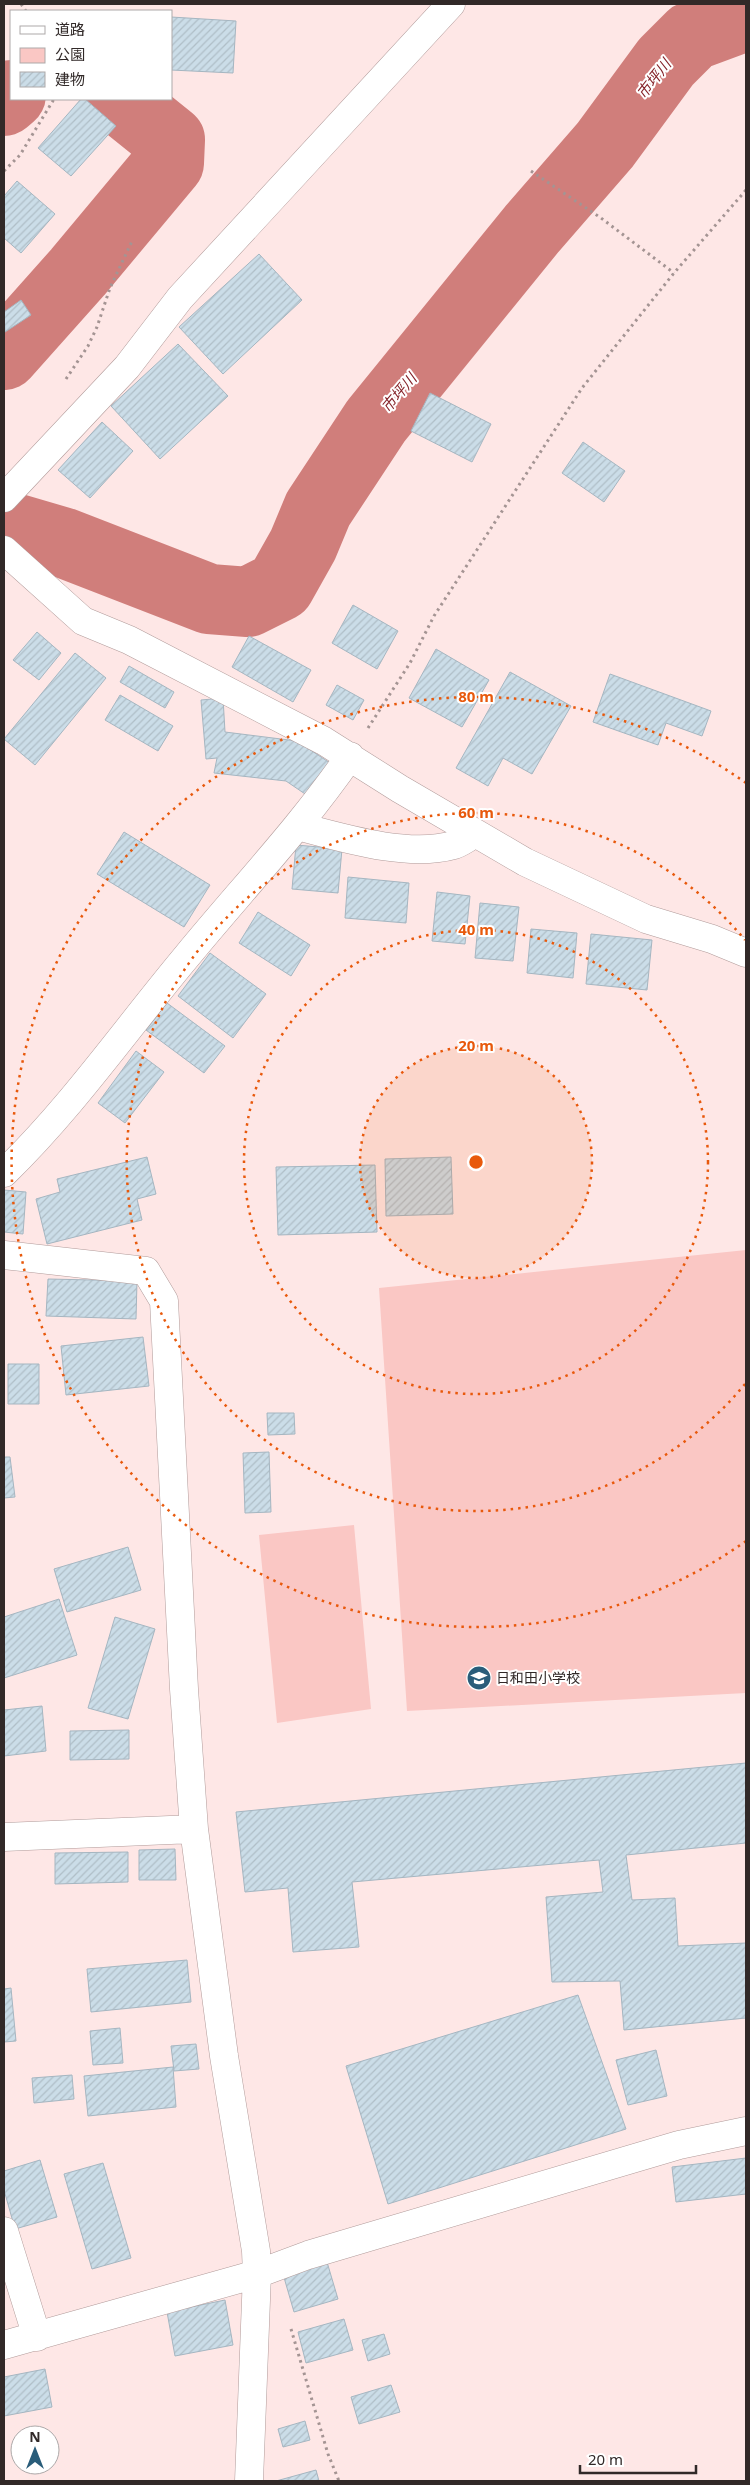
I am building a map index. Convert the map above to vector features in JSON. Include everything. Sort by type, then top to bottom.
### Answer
[{"type":"street","points":[[4,498],[120,374],[180,298],[451,4]]},
{"type":"street","points":[[4,550],[83,621],[129,640],[350,756],[475,834],[525,862],[646,920],[712,939],[746,953]]},
{"type":"street","points":[[4,1173],[74,1099],[186,956],[321,798],[350,756]]},
{"type":"street","points":[[297,826],[380,845],[431,849],[456,845],[475,834]]},
{"type":"street","points":[[4,1255],[146,1271],[164,1301],[184,1689],[194,1830],[224,2056],[256,2251],[257,2274],[249,2481]]},
{"type":"street","points":[[4,1837],[194,1830]]},
{"type":"street","points":[[4,2345],[257,2274],[308,2255],[670,2148],[746,2132]]},
{"type":"street","points":[[4,2231],[37,2337]]},
{"type":"path","points":[[4,171],[20,155],[53,100]]},
{"type":"path","points":[[531,171],[601,218],[674,273]]},
{"type":"path","points":[[350,756],[410,663],[434,616],[582,388],[674,273],[746,190]]},
{"type":"path","points":[[63,382],[88,346],[110,288],[133,239]]},
{"type":"path","points":[[289,2323],[328,2454],[339,2481]]},
{"type":"green space","points":[[746,1250],[746,1693],[407,1711],[379,1288]]},
{"type":"green space","points":[[354,1525],[371,1709],[277,1723],[259,1535]]},
{"type":"building","points":[[172,17],[236,21],[233,73],[172,70]]},
{"type":"building","points":[[80,100],[86,100],[116,126],[71,176],[38,148]]},
{"type":"building","points":[[17,181],[55,214],[21,253],[4,238],[4,196]]},
{"type":"building","points":[[259,254],[302,300],[223,374],[179,327]]},
{"type":"building","points":[[21,300],[31,315],[5,332],[4,312]]},
{"type":"building","points":[[178,344],[228,396],[160,459],[111,406]]},
{"type":"building","points":[[430,393],[491,424],[472,462],[411,431]]},
{"type":"building","points":[[102,422],[133,451],[90,498],[58,470]]},
{"type":"building","points":[[583,442],[625,471],[604,502],[562,473]]},
{"type":"building","points":[[353,605],[398,631],[377,669],[332,643]]},
{"type":"building","points":[[37,632],[61,653],[39,680],[13,660]]},
{"type":"building","points":[[249,636],[311,670],[293,702],[232,667]]},
{"type":"building","points":[[436,649],[489,680],[462,727],[409,698]]},
{"type":"building","points":[[75,653],[106,678],[35,765],[4,739]]},
{"type":"building","points":[[129,666],[174,692],[165,708],[120,682]]},
{"type":"building","points":[[510,672],[571,706],[532,774],[503,758],[488,786],[456,768]]},
{"type":"building","points":[[610,674],[711,711],[702,736],[666,723],[658,745],[593,722]]},
{"type":"building","points":[[337,685],[364,700],[353,720],[326,705]]},
{"type":"building","points":[[120,695],[173,726],[158,751],[105,720]]},
{"type":"building","points":[[223,698],[225,732],[297,741],[330,763],[308,796],[286,781],[214,773],[217,758],[206,759],[201,700]]},
{"type":"building","points":[[124,832],[210,885],[184,927],[97,874]]},
{"type":"building","points":[[296,845],[342,849],[338,893],[292,889]]},
{"type":"building","points":[[348,877],[409,883],[406,923],[345,918]]},
{"type":"building","points":[[437,892],[470,896],[465,944],[432,941]]},
{"type":"building","points":[[480,903],[519,907],[513,961],[475,958]]},
{"type":"building","points":[[258,912],[310,945],[291,976],[239,943]]},
{"type":"building","points":[[531,929],[577,933],[573,978],[527,973]]},
{"type":"building","points":[[591,934],[652,940],[647,990],[586,984]]},
{"type":"building","points":[[210,953],[266,994],[233,1038],[178,996]]},
{"type":"building","points":[[167,1003],[225,1046],[204,1073],[146,1030]]},
{"type":"building","points":[[136,1051],[164,1072],[125,1123],[98,1103]]},
{"type":"building","points":[[147,1157],[156,1194],[137,1199],[142,1220],[47,1244],[36,1199],[60,1192],[57,1179]]},
{"type":"building","points":[[451,1157],[453,1214],[386,1216],[385,1159]]},
{"type":"building","points":[[375,1165],[377,1232],[278,1235],[276,1167]]},
{"type":"building","points":[[4,1190],[26,1192],[23,1234],[4,1232]]},
{"type":"building","points":[[48,1279],[137,1281],[136,1319],[46,1316]]},
{"type":"building","points":[[143,1337],[149,1386],[66,1395],[61,1346]]},
{"type":"building","points":[[8,1364],[39,1364],[39,1404],[8,1404]]},
{"type":"building","points":[[267,1413],[294,1413],[295,1434],[268,1435]]},
{"type":"building","points":[[269,1452],[271,1512],[245,1513],[243,1453]]},
{"type":"building","points":[[4,1457],[10,1457],[15,1497],[4,1498]]},
{"type":"building","points":[[128,1547],[141,1590],[67,1612],[54,1569]]},
{"type":"building","points":[[59,1599],[77,1655],[4,1678],[4,1617]]},
{"type":"building","points":[[115,1617],[155,1629],[128,1719],[88,1708]]},
{"type":"building","points":[[42,1706],[46,1751],[4,1756],[4,1710]]},
{"type":"building","points":[[129,1730],[129,1759],[70,1760],[70,1731]]},
{"type":"building","points":[[746,1763],[746,1843],[626,1855],[632,1900],[675,1898],[678,1946],[746,1943],[746,2018],[624,2030],[620,1981],[552,1982],[546,1897],[603,1892],[599,1860],[352,1882],[359,1947],[293,1952],[288,1888],[245,1892],[236,1812]]},
{"type":"building","points":[[175,1849],[176,1880],[139,1880],[139,1850]]},
{"type":"building","points":[[128,1852],[128,1882],[55,1884],[55,1853]]},
{"type":"building","points":[[187,1960],[191,2002],[91,2012],[87,1969]]},
{"type":"building","points":[[11,1988],[16,2041],[4,2042],[4,1989]]},
{"type":"building","points":[[578,1995],[626,2129],[388,2204],[346,2066]]},
{"type":"building","points":[[120,2028],[123,2063],[93,2065],[90,2031]]},
{"type":"building","points":[[196,2044],[199,2069],[174,2071],[171,2046]]},
{"type":"building","points":[[656,2050],[667,2096],[628,2105],[616,2060]]},
{"type":"building","points":[[173,2067],[176,2107],[88,2116],[84,2076]]},
{"type":"building","points":[[72,2075],[74,2099],[34,2103],[32,2078]]},
{"type":"building","points":[[746,2158],[746,2194],[676,2202],[672,2167]]},
{"type":"building","points":[[40,2160],[57,2217],[15,2229],[4,2190],[4,2171]]},
{"type":"building","points":[[103,2163],[131,2258],[92,2269],[64,2174]]},
{"type":"building","points":[[327,2262],[338,2299],[294,2312],[283,2274]]},
{"type":"building","points":[[225,2300],[233,2345],[175,2356],[167,2312]]},
{"type":"building","points":[[344,2319],[353,2350],[306,2363],[298,2332]]},
{"type":"building","points":[[384,2334],[390,2354],[368,2361],[362,2340]]},
{"type":"building","points":[[45,2369],[52,2407],[4,2416],[4,2377]]},
{"type":"building","points":[[391,2385],[400,2412],[359,2424],[351,2397]]},
{"type":"building","points":[[305,2421],[310,2440],[283,2447],[278,2429]]},
{"type":"building","points":[[316,2470],[319,2481],[276,2481]]},
{"type":"waterway","name":"市坪川","points":[[4,525],[62,542],[209,599],[248,602],[280,586],[303,545],[318,509],[376,421],[532,229],[605,145],[666,62],[692,36],[746,16]]},
{"type":"waterway","name":"市坪川","points":[[4,101],[10,96]]},
{"type":"waterway","name":"市坪川","points":[[4,355],[78,272],[169,163],[170,140],[120,100]]},
{"type":"place","name":"日和田小学校","points":[[479,1678]]}]
